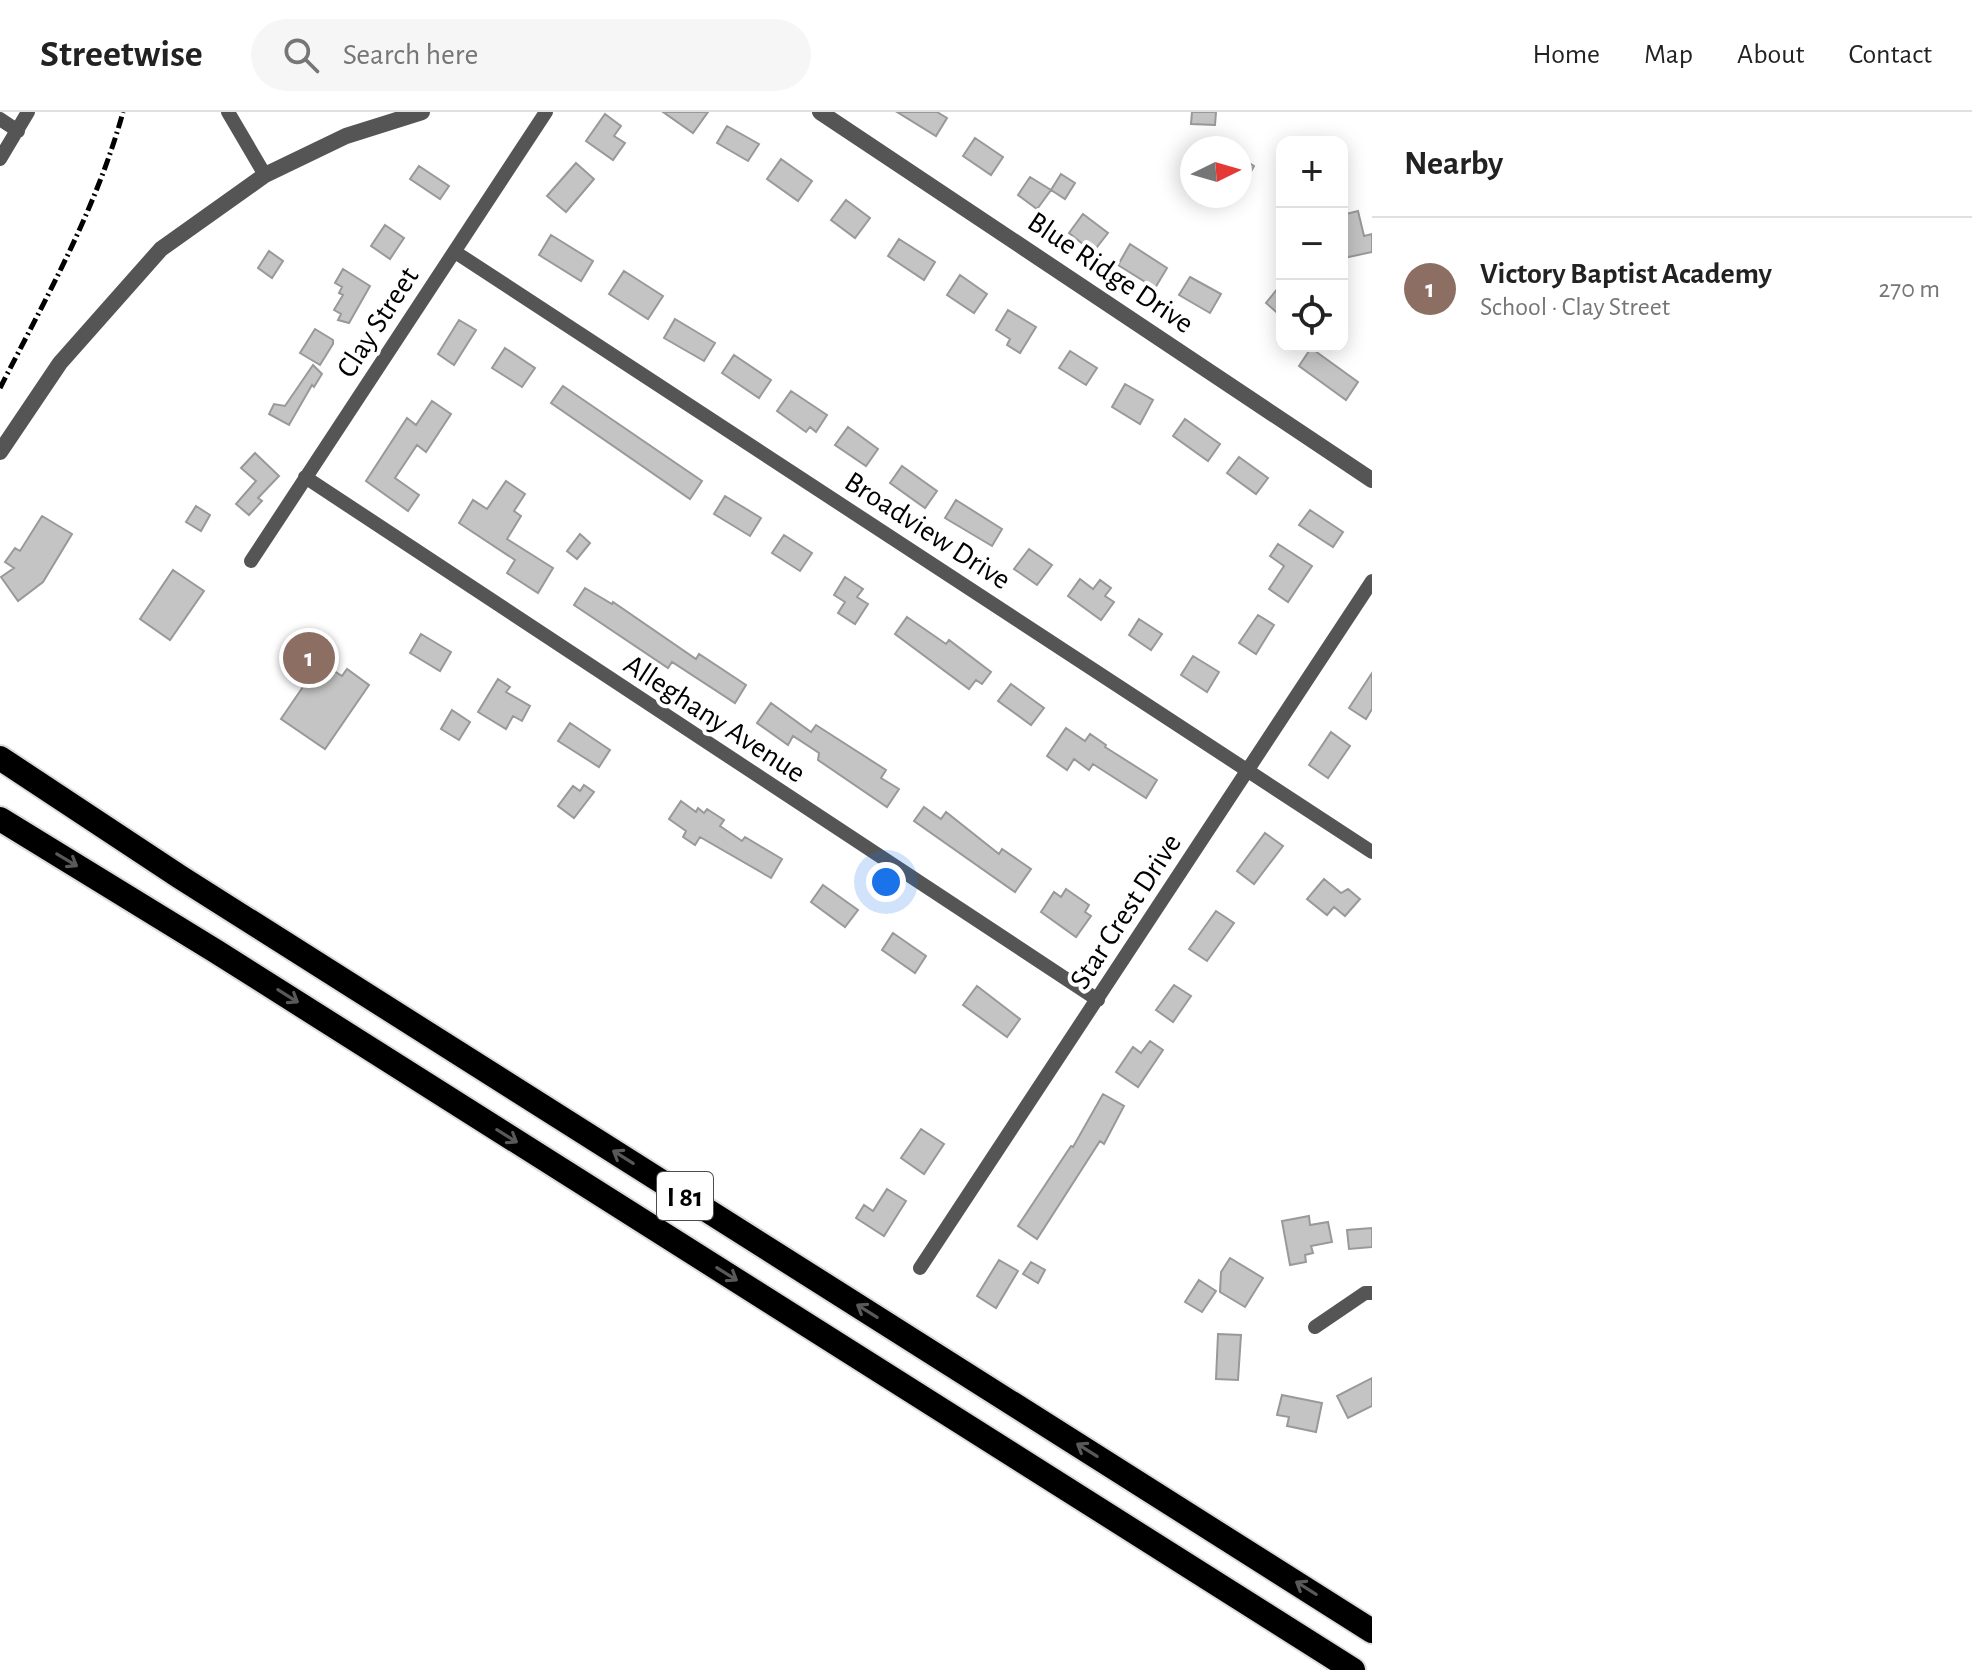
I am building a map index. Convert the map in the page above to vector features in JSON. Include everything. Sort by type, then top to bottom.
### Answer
[{"type":"highway","name":"I 81","points":[[0,758],[193,886],[1372,1631]]},
{"type":"highway","name":"I 81","points":[[0,819],[230,960],[1353,1670]]},
{"type":"street","points":[[0,159],[28,112]]},
{"type":"street","points":[[228,112],[265,175]]},
{"type":"street","points":[[0,452],[60,363],[161,249],[265,175],[346,136],[422,112]]},
{"type":"street","name":"Clay Street","points":[[251,561],[546,112]]},
{"type":"street","name":"Blue Ridge Drive","points":[[820,112],[1372,480]]},
{"type":"street","points":[[0,119],[18,131]]},
{"type":"street","name":"Broadview Drive","points":[[455,252],[1372,852]]},
{"type":"street","name":"Alleghany Avenue","points":[[305,477],[1098,1000]]},
{"type":"street","name":"Star Crest Drive","points":[[920,1268],[1372,581]]},
{"type":"street","points":[[1315,1327],[1365,1293],[1372,1293]]},
{"type":"building","points":[[663,112],[708,112],[693,133]]},
{"type":"building","points":[[897,112],[937,112],[947,118],[936,136]]},
{"type":"building","points":[[1192,112],[1216,112],[1215,125],[1191,124]]},
{"type":"building","points":[[605,114],[621,126],[614,136],[625,143],[613,160],[586,141]]},
{"type":"building","points":[[727,126],[759,144],[748,161],[717,143]]},
{"type":"building","points":[[975,138],[1003,157],[991,175],[963,156]]},
{"type":"building","points":[[781,159],[812,181],[798,201],[767,179]]},
{"type":"building","points":[[576,163],[594,179],[566,212],[547,196]]},
{"type":"building","points":[[419,166],[449,186],[440,199],[410,179]]},
{"type":"building","points":[[1061,174],[1075,183],[1065,199],[1051,190]]},
{"type":"building","points":[[1030,177],[1051,190],[1037,209],[1018,195]]},
{"type":"building","points":[[846,200],[870,218],[855,238],[831,220]]},
{"type":"building","points":[[1358,211],[1364,236],[1372,234],[1372,252],[1348,257],[1348,214]]},
{"type":"building","points":[[1083,214],[1108,233],[1093,252],[1069,233]]},
{"type":"building","points":[[385,225],[404,238],[390,259],[371,246]]},
{"type":"building","points":[[551,235],[593,261],[581,281],[539,255]]},
{"type":"building","points":[[899,239],[935,262],[924,280],[888,256]]},
{"type":"building","points":[[1130,244],[1167,268],[1155,288],[1118,265]]},
{"type":"building","points":[[269,251],[283,261],[272,278],[258,268]]},
{"type":"building","points":[[343,269],[370,286],[349,323],[338,320],[341,314],[334,310],[343,295],[339,293],[342,287],[335,283]]},
{"type":"building","points":[[624,271],[663,296],[648,319],[609,294]]},
{"type":"building","points":[[960,275],[987,294],[974,313],[947,295]]},
{"type":"building","points":[[1190,277],[1221,294],[1210,313],[1179,295]]},
{"type":"building","points":[[1276,290],[1276,312],[1266,303]]},
{"type":"building","points":[[1008,310],[1036,327],[1020,353],[1007,345],[1010,339],[996,330]]},
{"type":"building","points":[[675,319],[715,343],[704,361],[664,338]]},
{"type":"building","points":[[459,320],[476,330],[454,365],[438,354]]},
{"type":"building","points":[[315,329],[333,340],[320,365],[300,353]]},
{"type":"building","points":[[505,348],[535,368],[522,387],[492,368]]},
{"type":"building","points":[[1070,351],[1097,368],[1086,385],[1059,368]]},
{"type":"building","points":[[1308,352],[1317,352],[1358,382],[1346,400],[1299,366]]},
{"type":"building","points":[[734,355],[771,380],[759,398],[722,373]]},
{"type":"building","points":[[313,365],[322,374],[314,387],[312,385],[289,425],[269,414],[274,404],[285,406]]},
{"type":"building","points":[[1125,384],[1153,400],[1140,424],[1112,407]]},
{"type":"building","points":[[563,386],[702,481],[690,499],[551,403]]},
{"type":"building","points":[[791,391],[827,415],[816,432],[810,427],[806,432],[777,411]]},
{"type":"building","points":[[432,401],[451,414],[426,452],[417,445],[395,478],[419,495],[408,511],[366,481],[407,418],[416,425]]},
{"type":"building","points":[[1185,419],[1220,444],[1208,461],[1173,436]]},
{"type":"building","points":[[848,427],[878,449],[866,466],[835,445]]},
{"type":"building","points":[[255,453],[279,476],[258,498],[262,501],[249,515],[236,504],[256,481],[241,468]]},
{"type":"building","points":[[1239,457],[1268,478],[1256,494],[1227,473]]},
{"type":"building","points":[[902,466],[937,491],[925,508],[890,483]]},
{"type":"building","points":[[506,481],[525,494],[514,511],[521,516],[507,539],[553,568],[538,593],[507,573],[515,560],[459,523],[473,500],[487,509]]},
{"type":"building","points":[[725,496],[761,518],[750,536],[714,514]]},
{"type":"building","points":[[956,500],[1002,529],[992,546],[945,518]]},
{"type":"building","points":[[196,506],[210,515],[201,531],[186,522]]},
{"type":"building","points":[[1310,510],[1343,532],[1333,547],[1299,525]]},
{"type":"building","points":[[42,516],[72,534],[43,582],[18,601],[1,577],[14,568],[5,562],[15,548],[20,551]]},
{"type":"building","points":[[580,534],[590,543],[577,559],[567,551]]},
{"type":"building","points":[[784,535],[812,553],[800,571],[772,553]]},
{"type":"building","points":[[1278,544],[1312,566],[1288,602],[1269,589],[1284,566],[1270,556]]},
{"type":"building","points":[[1029,549],[1052,565],[1037,585],[1014,569]]},
{"type":"building","points":[[173,570],[204,591],[170,640],[140,619]]},
{"type":"building","points":[[845,577],[863,589],[857,597],[868,604],[855,624],[838,613],[845,602],[834,595]]},
{"type":"building","points":[[1080,579],[1093,589],[1100,580],[1111,588],[1105,596],[1114,602],[1101,620],[1068,596]]},
{"type":"building","points":[[585,588],[613,602],[696,659],[699,654],[746,685],[735,703],[672,662],[668,668],[574,605]]},
{"type":"building","points":[[1258,615],[1274,625],[1256,654],[1239,643]]},
{"type":"building","points":[[907,617],[946,644],[949,640],[991,672],[982,684],[976,680],[969,689],[895,634]]},
{"type":"building","points":[[1139,619],[1162,634],[1151,650],[1129,635]]},
{"type":"building","points":[[421,634],[451,652],[440,671],[410,653]]},
{"type":"building","points":[[1193,656],[1219,672],[1207,692],[1181,675]]},
{"type":"building","points":[[320,662],[342,676],[347,669],[369,685],[325,749],[281,719]]},
{"type":"building","points":[[1372,673],[1372,709],[1366,719],[1349,708]]},
{"type":"building","points":[[498,679],[510,687],[506,692],[530,706],[522,721],[513,716],[506,729],[478,712]]},
{"type":"building","points":[[1011,684],[1044,708],[1031,725],[998,701]]},
{"type":"building","points":[[771,703],[811,732],[816,725],[886,770],[881,778],[899,789],[887,807],[818,760],[819,753],[793,736],[788,745],[757,723]]},
{"type":"building","points":[[452,710],[470,722],[459,740],[441,729]]},
{"type":"building","points":[[570,723],[610,750],[599,767],[558,741]]},
{"type":"building","points":[[1066,728],[1085,741],[1090,734],[1157,780],[1146,798],[1093,764],[1089,770],[1074,759],[1067,770],[1047,756]]},
{"type":"building","points":[[1331,732],[1350,746],[1328,778],[1309,765]]},
{"type":"building","points":[[584,785],[594,792],[574,818],[558,806],[573,786],[580,791]]},
{"type":"building","points":[[681,801],[696,812],[698,808],[704,813],[707,809],[724,820],[720,826],[742,841],[745,837],[782,859],[771,878],[700,837],[695,845],[683,837],[686,831],[669,819]]},
{"type":"building","points":[[924,807],[941,819],[946,812],[999,854],[1002,849],[1031,869],[1015,892],[914,821]]},
{"type":"building","points":[[1265,833],[1283,846],[1254,884],[1237,871]]},
{"type":"building","points":[[1324,879],[1341,893],[1348,889],[1360,899],[1345,916],[1334,907],[1327,915],[1307,899]]},
{"type":"building","points":[[823,885],[858,910],[845,927],[811,902]]},
{"type":"building","points":[[1066,889],[1089,905],[1085,912],[1091,916],[1076,937],[1041,912],[1054,892],[1061,897]]},
{"type":"building","points":[[1216,911],[1234,923],[1207,961],[1189,949]]},
{"type":"building","points":[[893,933],[926,956],[915,973],[882,950]]},
{"type":"building","points":[[1174,985],[1191,996],[1173,1022],[1156,1010]]},
{"type":"building","points":[[977,986],[1020,1019],[1007,1037],[963,1005]]},
{"type":"building","points":[[1150,1041],[1163,1050],[1138,1087],[1116,1072],[1133,1047],[1141,1053]]},
{"type":"building","points":[[1103,1094],[1124,1106],[1104,1144],[1100,1141],[1037,1239],[1018,1226],[1073,1147]]},
{"type":"building","points":[[921,1129],[944,1144],[924,1174],[901,1158]]},
{"type":"building","points":[[887,1189],[906,1201],[884,1236],[856,1218],[864,1205],[873,1211]]},
{"type":"building","points":[[1309,1216],[1310,1225],[1328,1222],[1332,1242],[1311,1246],[1313,1253],[1305,1255],[1306,1262],[1290,1265],[1282,1221]]},
{"type":"building","points":[[1372,1228],[1372,1247],[1349,1249],[1347,1230]]},
{"type":"building","points":[[1230,1258],[1263,1278],[1245,1307],[1220,1292],[1221,1272]]},
{"type":"building","points":[[999,1260],[1018,1271],[996,1308],[977,1296]]},
{"type":"building","points":[[1031,1262],[1045,1270],[1038,1283],[1023,1274]]},
{"type":"building","points":[[1199,1280],[1216,1291],[1202,1312],[1185,1302]]},
{"type":"building","points":[[1218,1334],[1241,1335],[1238,1380],[1216,1379]]},
{"type":"building","points":[[1372,1378],[1372,1406],[1348,1418],[1337,1396]]},
{"type":"building","points":[[1282,1395],[1322,1403],[1316,1432],[1287,1426],[1289,1417],[1277,1415]]},
{"type":"railway","points":[[0,388],[84,219],[123,112]]},
{"type":"place","name":"Victory Baptist Academy","points":[[309,658]]}]
